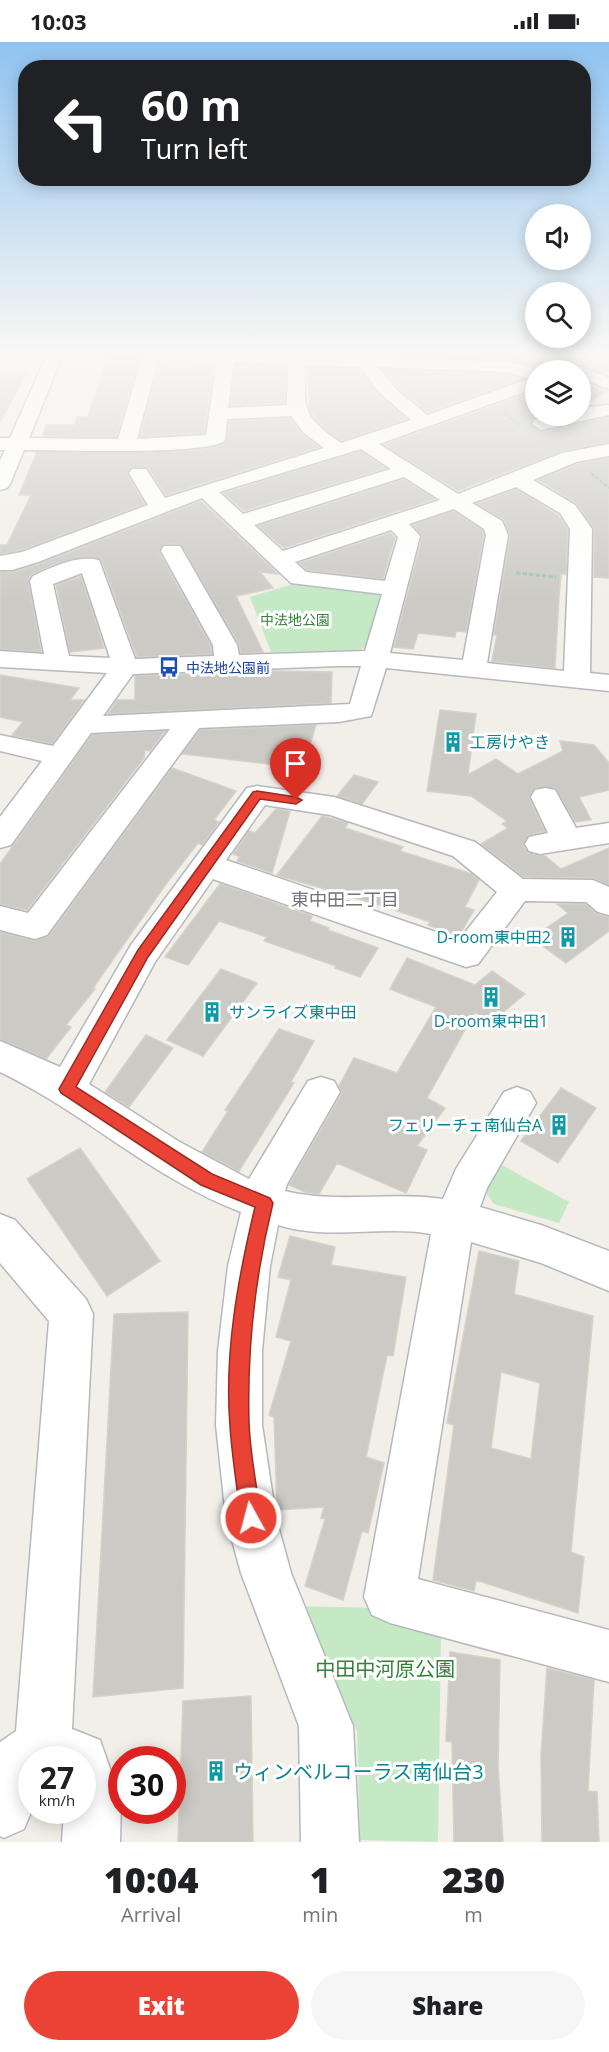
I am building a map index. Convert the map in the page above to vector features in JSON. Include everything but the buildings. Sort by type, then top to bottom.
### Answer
[{"type":"street","points":[[126,444],[128,436]]},
{"type":"street","points":[[0,484],[8,444],[172,445],[215,440],[216,436]]},
{"type":"street","points":[[321,436],[338,449]]},
{"type":"street","points":[[0,563],[30,557],[104,518],[159,507],[205,490],[384,436]]},
{"type":"street","points":[[363,442],[494,526],[496,536],[474,669]]},
{"type":"street","points":[[280,559],[458,501],[518,480],[569,458],[588,452],[609,450]]},
{"type":"street","points":[[241,522],[407,470]]},
{"type":"street","points":[[139,473],[159,507]]},
{"type":"street","points":[[518,480],[555,501],[576,519],[582,538],[577,679]]},
{"type":"street","points":[[205,490],[299,578],[394,589]]},
{"type":"street","points":[[82,725],[339,714],[362,710],[409,536],[395,522]]},
{"type":"street","points":[[172,551],[225,645],[228,662]]},
{"type":"street","points":[[58,664],[41,581],[66,569],[91,565],[125,667]]},
{"type":"street","points":[[0,659],[125,667],[375,659],[609,683]]},
{"type":"street","points":[[0,838],[125,667]]},
{"type":"street","points":[[0,918],[35,927],[191,720]]},
{"type":"street","points":[[0,743],[59,756]]},
{"type":"street","points":[[67,1089],[143,954],[257,795],[334,806],[464,849],[516,890],[593,891],[609,904]]},
{"type":"street","points":[[545,797],[554,842],[609,833]]},
{"type":"street","points":[[207,865],[466,955],[516,890]]},
{"type":"street","points":[[0,1056],[67,1089],[206,1179],[264,1203],[300,1213],[334,1216],[384,1213],[422,1214],[454,1220],[530,1241],[609,1271]]},
{"type":"street","points":[[321,1092],[268,1180],[249,1266],[240,1351],[239,1425],[251,1518],[266,1573],[326,1726],[330,1842]]},
{"type":"street","points":[[516,1103],[470,1181],[454,1220],[390,1597],[609,1656]]},
{"type":"street","points":[[0,1233],[71,1314],[68,1746]]},
{"type":"street","points":[[4,1809],[4,1800],[18,1763]]},
{"type":"street","points":[[91,1842],[92,1824]]},
{"type":"path","points":[[491,571],[580,580]]},
{"type":"green space","name":"中法地公園","points":[[293,584],[372,590],[382,596],[375,642],[359,650],[271,652],[250,597]]},
{"type":"green space","points":[[500,1164],[569,1202],[559,1223],[494,1204],[482,1187]]},
{"type":"green space","name":"中田中河原公園","points":[[291,1606],[382,1608],[441,1631],[438,1842],[360,1840],[357,1731]]},
{"type":"place","name":"中法地公園前","points":[[169,667]]},
{"type":"place","name":"工房けやき","points":[[453,742]]},
{"type":"place","name":"D-room東中田2","points":[[568,937]]},
{"type":"place","name":"D-room東中田1","points":[[491,997]]},
{"type":"place","name":"サンライズ東中田","points":[[212,1012]]},
{"type":"place","name":"フェリーチェ南仙台A","points":[[559,1125]]},
{"type":"place","name":"ウィンベルコーラス南仙台3","points":[[216,1771]]},
{"type":"district","name":"東中田二丁目","points":[[345,899]]},
{"type":"route","points":[[251,1518],[239,1425],[240,1351],[249,1266],[264,1203],[206,1179],[67,1089],[143,954],[257,795],[296,800]]}]
